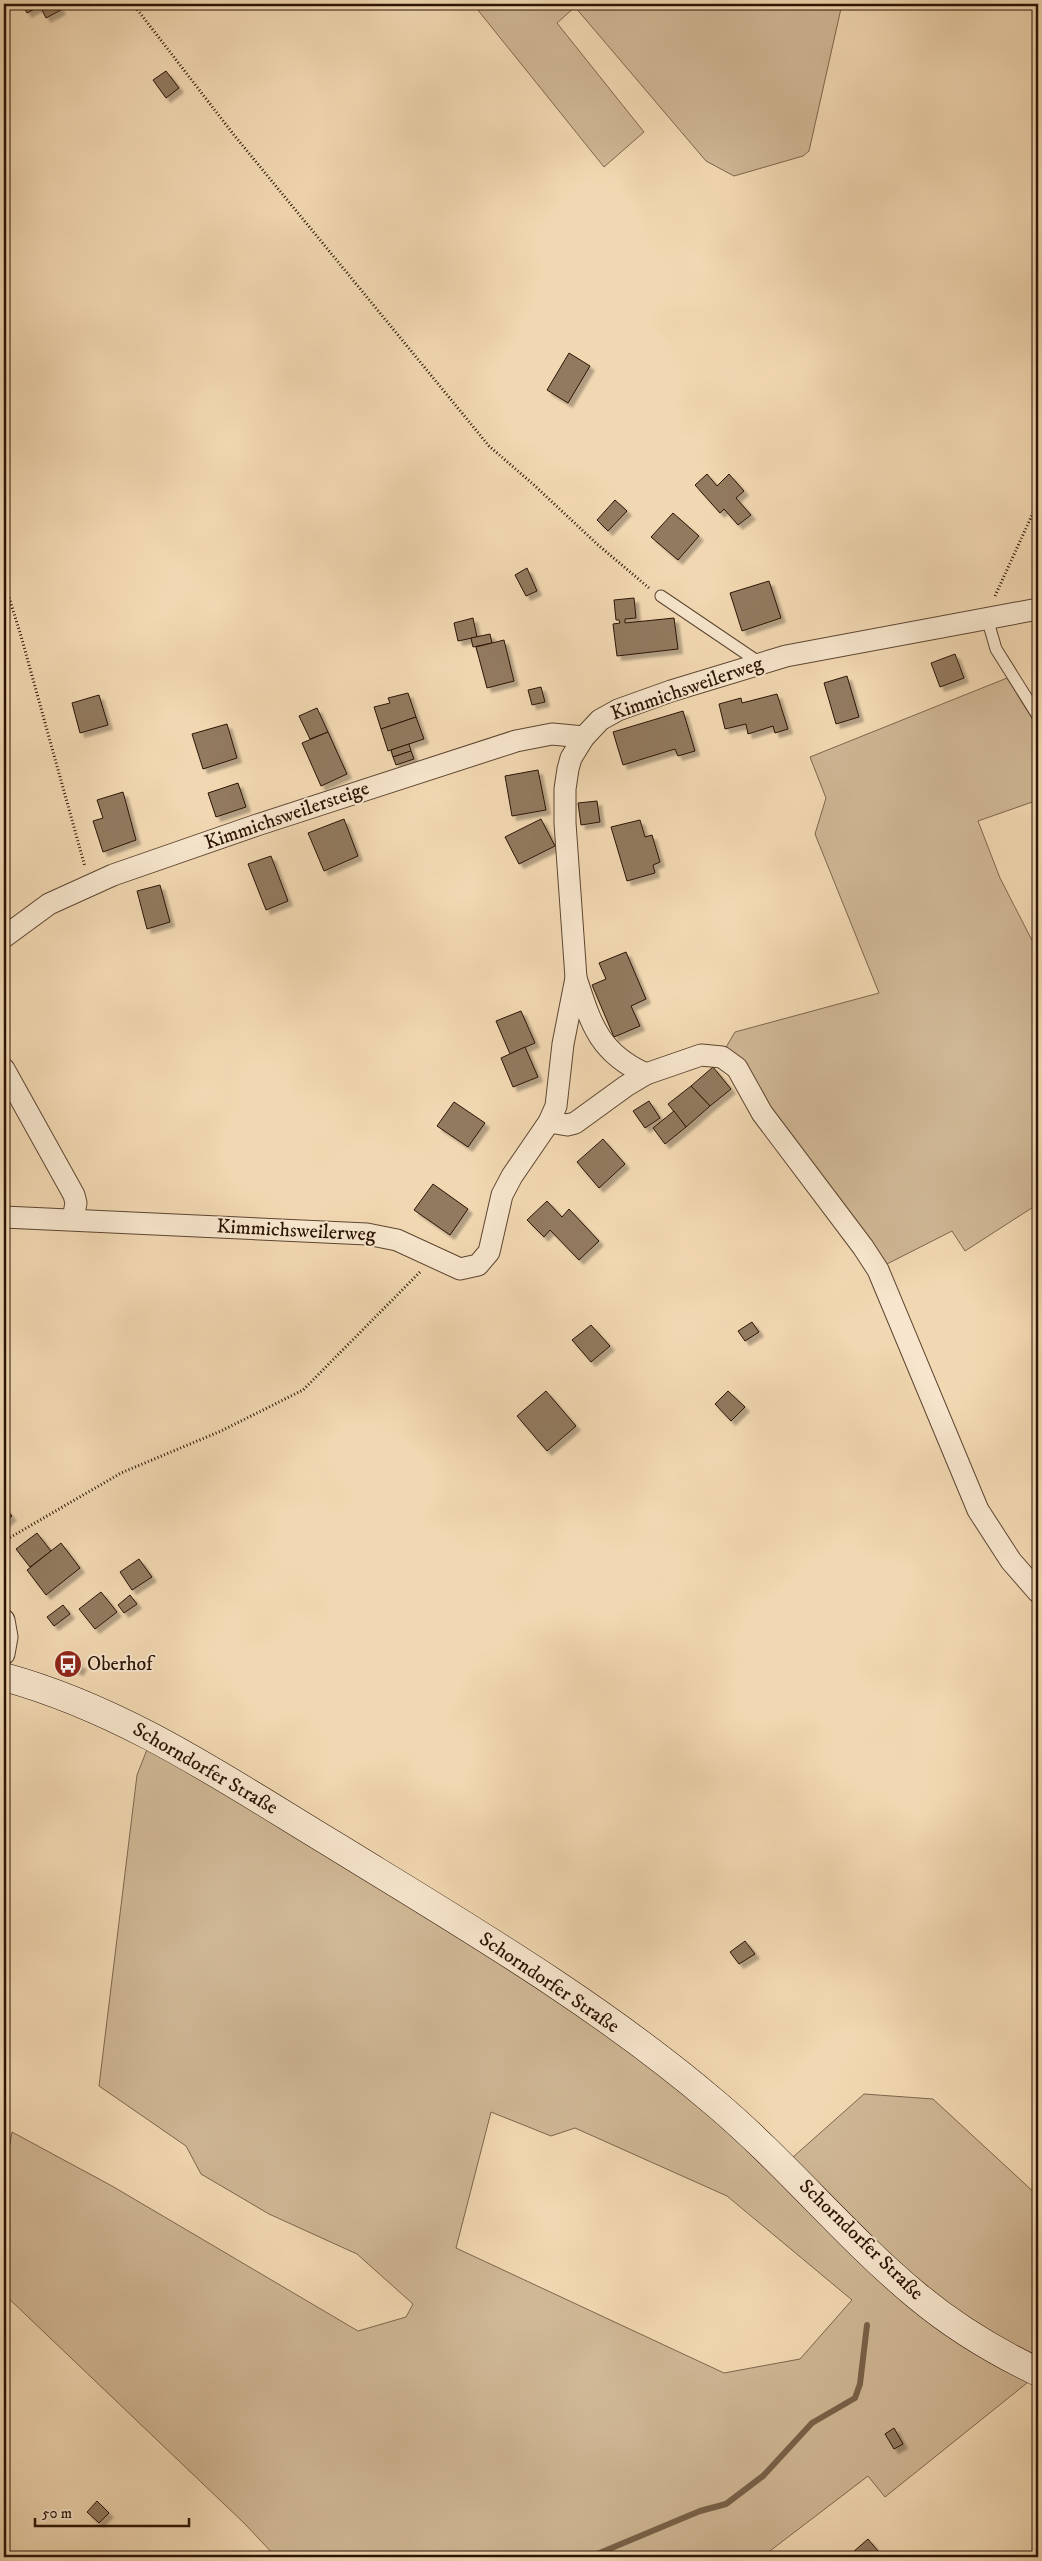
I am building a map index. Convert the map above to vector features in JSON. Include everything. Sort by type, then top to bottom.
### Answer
[{"type":"main road","name":"Schorndorfer Straße","points":[[4,1677],[90,1707],[153,1737],[373,1869],[572,1996],[651,2052],[716,2103],[756,2138],[890,2272],[931,2308],[972,2336],[1038,2372]]},
{"type":"street","name":"Kimmichsweilerweg","points":[[646,1074],[624,1063],[600,1040],[576,978],[567,868],[565,789],[571,758],[584,737],[600,720],[618,710],[760,663],[786,656],[1038,609]]},
{"type":"street","name":"Kimmichsweilersteige","points":[[4,938],[49,904],[88,886],[258,825],[516,741],[552,734],[584,737]]},
{"type":"street","name":"Kimmichsweilerweg","points":[[4,1216],[367,1234],[398,1240],[460,1269],[472,1268],[482,1262],[491,1247],[502,1195],[512,1176],[549,1122],[556,1106],[563,1044],[576,978]]},
{"type":"street","points":[[549,1122],[567,1125],[575,1123],[646,1074],[701,1056],[722,1057],[738,1068],[757,1103],[780,1138],[863,1247],[878,1270],[978,1510],[1011,1560],[1038,1592]]},
{"type":"street","points":[[4,1069],[74,1196],[76,1203],[73,1219]]},
{"type":"street","points":[[4,1620],[7,1637],[4,1654]]},
{"type":"lane","points":[[660,596],[760,663]]},
{"type":"lane","points":[[987,618],[996,650],[1038,716]]},
{"type":"path","points":[[133,4],[234,134],[489,446],[610,556],[660,596]]},
{"type":"path","points":[[987,618],[1038,502]]},
{"type":"path","points":[[4,581],[41,707],[85,868],[88,886]]},
{"type":"path","points":[[4,1541],[121,1473],[221,1431],[303,1390],[434,1257]]},
{"type":"path","points":[[4,2121],[6,2141],[4,2152]]},
{"type":"shaded area","points":[[473,4],[842,4],[809,151],[803,156],[734,176],[706,161],[575,7],[557,23],[644,132],[604,167]]},
{"type":"shaded area","points":[[1007,678],[1033,720],[1038,717],[1038,800],[978,821],[1000,878],[1038,952],[1038,1204],[965,1251],[952,1231],[881,1267],[725,1049],[735,1032],[879,993],[815,834],[826,798],[810,757]]},
{"type":"shaded area","points":[[148,1747],[274,1820],[611,2034],[1032,2379],[885,2497],[868,2476],[762,2557],[276,2557],[245,2524],[4,2294],[4,2164],[8,2155],[12,2132],[112,2186],[358,2331],[406,2317],[413,2304],[357,2254],[269,2214],[201,2174],[186,2146],[99,2086],[137,1775]],"holes":[[[491,2112],[551,2136],[575,2128],[727,2196],[852,2300],[800,2359],[724,2373],[456,2248]]]},
{"type":"shaded area","points":[[864,2094],[933,2099],[1038,2196],[1038,2361],[976,2326],[902,2268],[792,2158]]},
{"type":"building","points":[[22,4],[58,4],[61,10],[46,18],[40,6],[27,13]]},
{"type":"building","points":[[166,71],[179,88],[166,98],[153,80]]},
{"type":"building","points":[[569,353],[590,366],[568,403],[547,390]]},
{"type":"building","points":[[707,474],[717,486],[729,474],[744,491],[736,498],[751,515],[738,525],[724,509],[720,513],[695,485]]},
{"type":"building","points":[[615,500],[627,511],[608,531],[597,520]]},
{"type":"building","points":[[673,513],[699,536],[678,560],[651,537]]},
{"type":"building","points":[[527,568],[537,591],[526,596],[515,575]]},
{"type":"building","points":[[769,581],[781,618],[742,631],[730,593]]},
{"type":"building","points":[[634,598],[636,618],[625,619],[625,623],[674,618],[678,649],[617,656],[613,624],[620,623],[619,620],[616,620],[614,600]]},
{"type":"building","points":[[473,618],[477,637],[458,641],[454,623]]},
{"type":"building","points":[[490,634],[492,643],[473,647],[471,638]]},
{"type":"building","points":[[504,640],[514,681],[487,688],[476,647]]},
{"type":"building","points":[[955,654],[964,678],[940,687],[931,663]]},
{"type":"building","points":[[847,676],[859,717],[836,724],[824,683]]},
{"type":"building","points":[[541,687],[545,702],[532,705],[528,690]]},
{"type":"building","points":[[408,693],[416,717],[381,729],[374,707],[390,703],[388,698]]},
{"type":"building","points":[[777,694],[788,729],[775,733],[773,726],[748,734],[746,724],[725,729],[719,704],[741,698],[742,703]]},
{"type":"building","points":[[99,695],[108,725],[80,733],[72,703]]},
{"type":"building","points":[[317,708],[328,732],[310,739],[299,716]]},
{"type":"building","points":[[683,711],[695,751],[678,756],[675,749],[623,765],[613,732]]},
{"type":"building","points":[[416,717],[424,739],[388,751],[381,729]]},
{"type":"building","points":[[227,724],[237,758],[203,769],[192,734]]},
{"type":"building","points":[[328,732],[347,774],[321,786],[302,743]]},
{"type":"building","points":[[409,744],[411,751],[393,757],[391,750]]},
{"type":"building","points":[[411,751],[414,759],[396,765],[393,757]]},
{"type":"building","points":[[538,770],[546,810],[512,816],[505,776]]},
{"type":"building","points":[[238,783],[246,807],[216,817],[208,793]]},
{"type":"building","points":[[123,792],[136,840],[103,852],[93,821],[103,818],[97,800]]},
{"type":"building","points":[[597,801],[600,822],[581,825],[578,803]]},
{"type":"building","points":[[344,819],[358,856],[324,871],[308,833]]},
{"type":"building","points":[[541,819],[555,846],[519,864],[505,837]]},
{"type":"building","points":[[640,820],[645,837],[652,835],[660,862],[653,865],[655,873],[627,881],[611,827]]},
{"type":"building","points":[[271,856],[288,901],[266,910],[248,864]]},
{"type":"building","points":[[160,885],[170,922],[147,929],[137,891]]},
{"type":"building","points":[[626,952],[646,999],[631,1006],[640,1026],[614,1037],[592,985],[606,979],[599,963]]},
{"type":"building","points":[[521,1011],[535,1043],[510,1054],[496,1021]]},
{"type":"building","points":[[525,1047],[538,1077],[513,1087],[501,1058]]},
{"type":"building","points":[[713,1067],[731,1089],[710,1106],[691,1086]]},
{"type":"building","points":[[691,1086],[710,1106],[686,1127],[668,1104]]},
{"type":"building","points":[[649,1101],[660,1118],[645,1128],[633,1111]]},
{"type":"building","points":[[454,1102],[485,1123],[468,1147],[437,1126]]},
{"type":"building","points":[[674,1111],[686,1127],[665,1144],[653,1128]]},
{"type":"building","points":[[603,1139],[625,1164],[599,1188],[577,1162]]},
{"type":"building","points":[[433,1184],[468,1209],[450,1235],[414,1210]]},
{"type":"building","points":[[547,1201],[562,1217],[569,1209],[599,1241],[579,1260],[550,1230],[544,1237],[527,1220]]},
{"type":"building","points":[[752,1322],[759,1332],[745,1341],[738,1331]]},
{"type":"building","points":[[591,1325],[610,1346],[591,1362],[572,1340]]},
{"type":"building","points":[[546,1391],[576,1426],[547,1451],[517,1416]]},
{"type":"building","points":[[728,1391],[745,1407],[731,1421],[715,1404]]},
{"type":"building","points":[[4,1507],[12,1516],[4,1523]]},
{"type":"building","points":[[37,1533],[51,1551],[30,1567],[16,1549]]},
{"type":"building","points":[[61,1543],[80,1568],[46,1595],[27,1570]]},
{"type":"building","points":[[139,1559],[152,1577],[132,1590],[120,1572]]},
{"type":"building","points":[[101,1592],[117,1612],[95,1629],[79,1609]]},
{"type":"building","points":[[130,1595],[137,1604],[124,1613],[118,1605]]},
{"type":"building","points":[[63,1605],[70,1614],[54,1626],[47,1617]]},
{"type":"building","points":[[69,1660],[82,1665],[79,1671],[67,1666]]},
{"type":"building","points":[[745,1941],[755,1954],[739,1964],[730,1952]]},
{"type":"building","points":[[894,2428],[903,2444],[894,2449],[885,2434]]},
{"type":"building","points":[[97,2501],[109,2513],[99,2523],[87,2512]]},
{"type":"building","points":[[868,2539],[878,2551],[870,2557],[857,2557],[853,2552]]},
{"type":"waterway","points":[[590,2557],[700,2511],[726,2504],[763,2476],[812,2423],[855,2398],[860,2384],[867,2325]]},
{"type":"place","name":"Oberhof","points":[[68,1664]]}]
